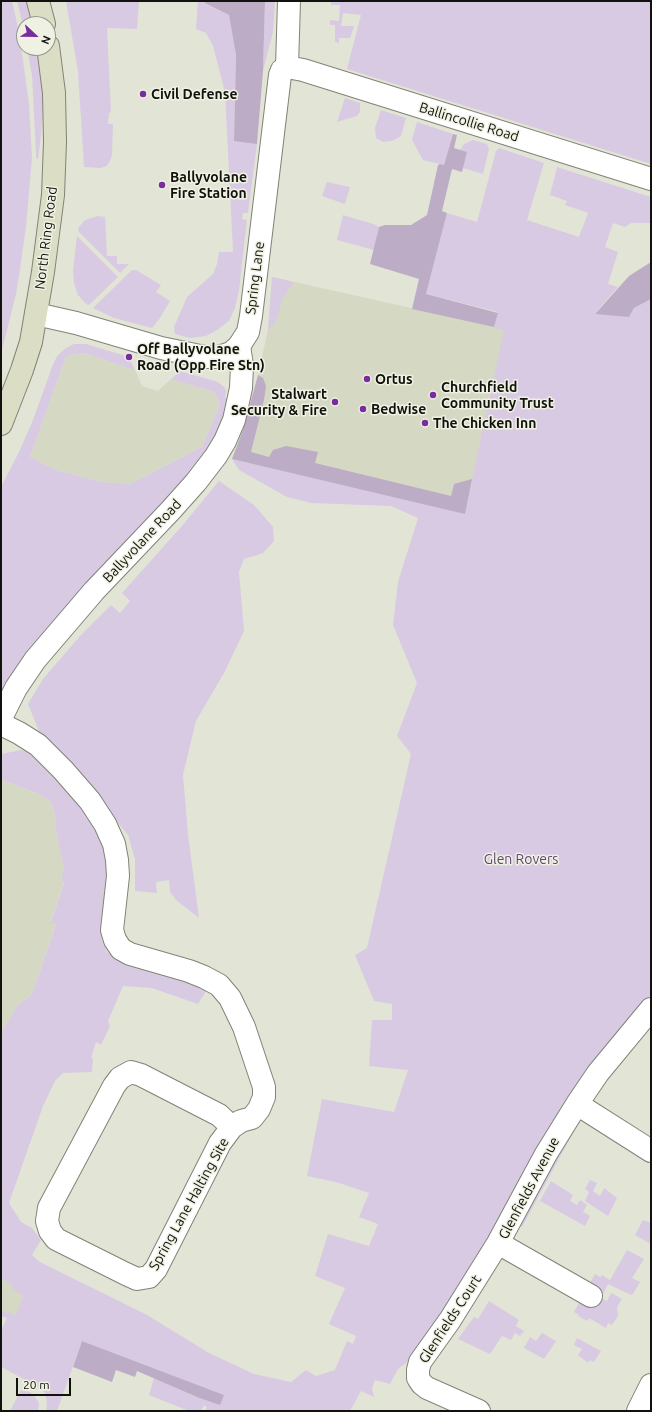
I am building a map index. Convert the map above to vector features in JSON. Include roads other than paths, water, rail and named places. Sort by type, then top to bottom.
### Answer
[{"type":"main road","points":[[38,1],[42,16]]},
{"type":"main road","name":"North Ring Road","points":[[1,424],[22,370],[36,314],[53,195],[55,142],[54,93],[49,56]]},
{"type":"street","name":"Spring Lane","points":[[239,346],[248,332],[251,316],[280,75],[282,70],[287,67],[289,1]]},
{"type":"street","name":"Ballincollie Road","points":[[287,67],[303,70],[651,179]]},
{"type":"street","points":[[36,314],[76,322],[161,348],[205,357],[218,357],[231,352],[239,346]]},
{"type":"street","name":"Ballyvolane Road","points":[[1,718],[16,688],[35,660],[94,591],[181,499],[216,456],[225,441],[234,420],[242,388],[242,366],[239,346]]},
{"type":"street","name":"Spring Lane Halting Site","points":[[1,724],[19,732],[38,745],[90,801],[105,824],[114,844],[117,860],[118,876],[112,930],[115,940],[122,949],[130,954],[189,971],[219,985],[230,998],[244,1027],[264,1087],[264,1097],[259,1109],[252,1118],[241,1121],[232,1127],[220,1143],[156,1269],[149,1277],[137,1279],[126,1274],[56,1239],[50,1231],[47,1221],[49,1208],[114,1086],[120,1078],[131,1072],[141,1075],[219,1115],[232,1127]]},
{"type":"street","name":"Glenfields Avenue","points":[[591,1296],[498,1243],[546,1154],[577,1104],[598,1073],[651,1009]]},
{"type":"street","points":[[577,1104],[651,1151]]},
{"type":"street","name":"Glenfields Court","points":[[479,1411],[427,1388],[418,1378],[418,1370],[420,1362],[450,1320],[498,1243]]},
{"type":"street","points":[[638,1411],[651,1386]]},
{"type":"place","name":"Civil Defense","points":[[143,94]]},
{"type":"place","name":"Ballyvolane Fire Station","points":[[162,185]]},
{"type":"place","name":"Off Ballyvolane Road (Opp Fire Stn)","points":[[129,357]]},
{"type":"place","name":"Ortus","points":[[367,379]]},
{"type":"place","name":"Churchfield Community Trust","points":[[433,395]]},
{"type":"place","name":"Stalwart Security & Fire","points":[[335,402]]},
{"type":"place","name":"Bedwise","points":[[363,409]]},
{"type":"place","name":"The Chicken Inn","points":[[425,423]]},
{"type":"park label","name":"Glen Rovers","points":[[521,859]]}]
